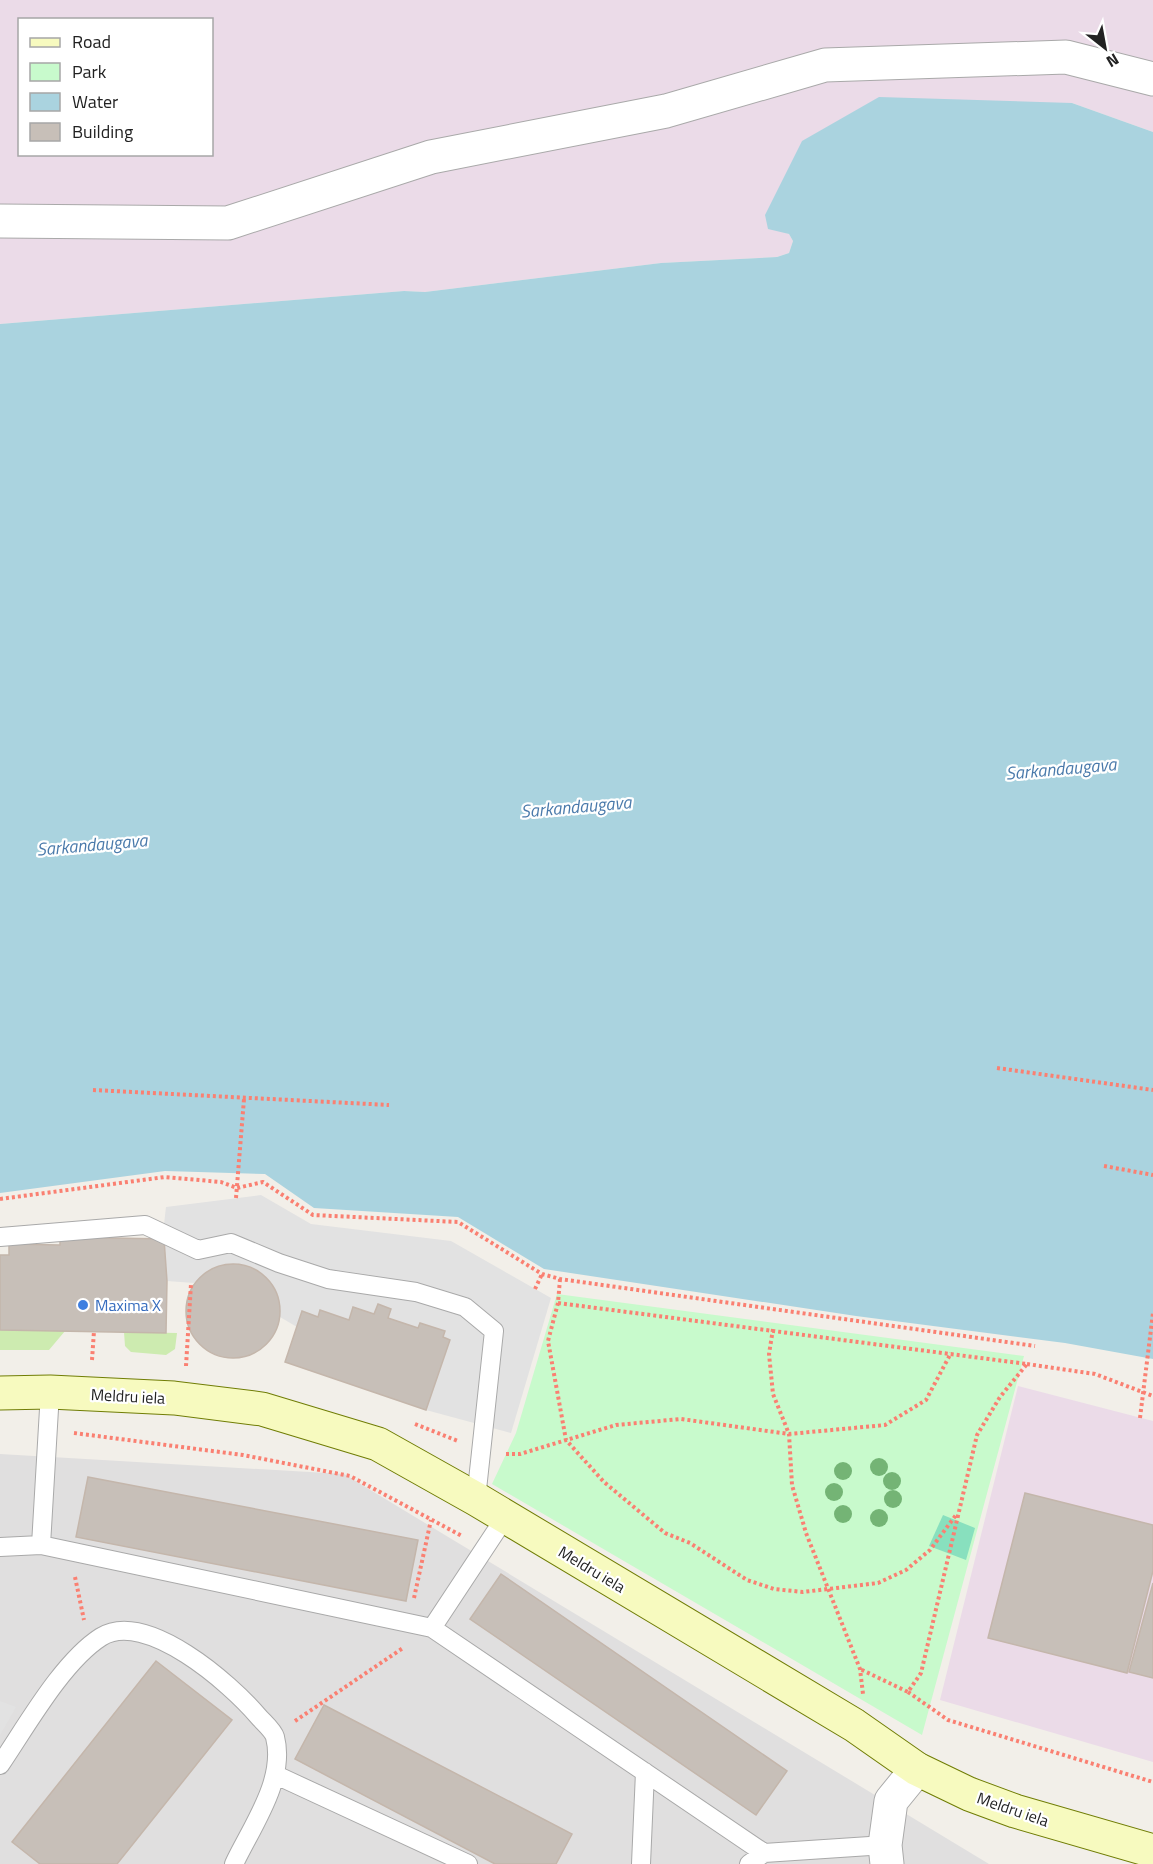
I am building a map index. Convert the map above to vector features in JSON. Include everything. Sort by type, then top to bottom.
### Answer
[{"type":"street","points":[[0,221],[228,223],[431,157],[666,111],[825,65],[1066,57],[1153,80]]},
{"type":"street","name":"Meldru iela","points":[[0,1393],[50,1392],[174,1398],[262,1409],[378,1444],[476,1499],[497,1530],[854,1725],[918,1769],[969,1794],[1015,1811],[1153,1851]]},
{"type":"street","points":[[886,1855],[891,1801],[918,1769]]},
{"type":"lane","points":[[0,1237],[146,1225],[198,1250],[231,1243],[279,1263],[328,1279],[416,1292],[465,1307],[494,1331],[476,1499]]},
{"type":"lane","points":[[41,1545],[50,1392]]},
{"type":"lane","points":[[432,1628],[497,1530]]},
{"type":"lane","points":[[0,1547],[41,1545],[432,1628],[764,1853],[886,1855]]},
{"type":"lane","points":[[0,1765],[60,1678],[102,1636],[123,1630],[154,1637],[182,1650],[247,1702],[275,1736],[276,1775],[234,1864]]},
{"type":"lane","points":[[641,1864],[645,1772]]},
{"type":"lane","points":[[276,1775],[468,1864]]},
{"type":"lane","points":[[749,1864],[764,1853]]},
{"type":"path","points":[[997,1068],[1153,1090]]},
{"type":"path","points":[[93,1090],[389,1105]]},
{"type":"path","points":[[236,1198],[244,1099]]},
{"type":"path","points":[[1104,1166],[1153,1175]]},
{"type":"path","points":[[0,1199],[165,1177],[221,1182],[237,1188],[263,1182],[313,1215],[458,1222],[542,1274],[560,1279],[1035,1346]]},
{"type":"path","points":[[535,1289],[542,1274]]},
{"type":"path","points":[[560,1279],[558,1303],[548,1341],[566,1440],[604,1482],[665,1533],[690,1543],[747,1580],[774,1589],[794,1591],[829,1589],[878,1583],[906,1570],[930,1551],[958,1512]]},
{"type":"path","points":[[186,1366],[191,1284]]},
{"type":"path","points":[[558,1303],[773,1329],[1095,1374],[1153,1396]]},
{"type":"path","points":[[1140,1418],[1153,1313]]},
{"type":"path","points":[[773,1329],[769,1353],[773,1394],[789,1434],[792,1485],[806,1533],[860,1670],[864,1688],[862,1706],[854,1725]]},
{"type":"path","points":[[92,1360],[94,1331]]},
{"type":"path","points":[[520,1454],[616,1425],[681,1419],[789,1434],[885,1425],[926,1400],[951,1353]]},
{"type":"path","points":[[908,1692],[921,1673],[977,1435],[1000,1397],[1027,1364]]},
{"type":"path","points":[[74,1433],[243,1455],[351,1476],[460,1535],[497,1530]]},
{"type":"path","points":[[408,1623],[431,1520]]},
{"type":"path","points":[[69,1551],[90,1647]]},
{"type":"path","points":[[275,1736],[432,1628]]},
{"type":"path","points":[[860,1670],[908,1692],[948,1720],[1153,1782]]},
{"type":"shaded area","points":[[0,0],[1153,0],[1153,132],[1072,103],[775,229],[789,234],[793,241],[789,253],[777,257],[661,263],[425,292],[404,291],[0,324]]},
{"type":"shaded area","points":[[261,1195],[311,1224],[451,1241],[551,1298],[511,1433],[426,1410],[450,1340],[443,1337],[445,1331],[421,1323],[418,1328],[388,1318],[391,1309],[378,1304],[374,1314],[353,1307],[349,1320],[320,1310],[318,1317],[302,1311],[297,1327],[280,1317],[277,1295],[269,1281],[255,1269],[239,1264],[222,1265],[207,1272],[194,1283],[167,1281],[163,1233],[166,1207]]},
{"type":"shaded area","points":[[1018,1386],[1153,1421],[1153,1762],[940,1700]]},
{"type":"shaded area","points":[[0,1454],[344,1474],[989,1864],[0,1864]]},
{"type":"shaded area","points":[[0,1701],[16,1707],[0,1735]]},
{"type":"green space","points":[[557,1294],[1024,1356],[922,1735],[492,1484],[516,1433]]},
{"type":"green space","points":[[0,1330],[65,1331],[49,1350],[0,1350]]},
{"type":"green space","points":[[124,1332],[177,1333],[175,1349],[166,1355],[131,1352],[125,1346]]},
{"type":"green space","points":[[943,1515],[975,1528],[966,1560],[929,1546]]},
{"type":"water","name":"Sarkandaugava","points":[[879,97],[1072,103],[1153,132],[1153,1359],[1065,1343],[856,1316],[544,1269],[458,1217],[314,1208],[265,1174],[165,1171],[0,1193],[0,324],[404,291],[425,292],[661,263],[777,257],[789,253],[793,241],[789,234],[768,229],[765,215],[802,141]]},
{"type":"building","name":"Maxima X","points":[[60,1237],[164,1239],[167,1281],[166,1333],[0,1330],[0,1255],[9,1255],[9,1244],[60,1245]]},
{"type":"building","points":[[233,1264],[251,1268],[266,1278],[276,1293],[280,1311],[276,1329],[266,1344],[251,1354],[233,1358],[215,1354],[200,1344],[190,1329],[186,1311],[190,1293],[200,1278],[215,1268]]},
{"type":"building","points":[[378,1304],[391,1309],[388,1318],[418,1328],[420,1323],[445,1331],[443,1337],[450,1340],[426,1410],[285,1362],[302,1311],[318,1317],[320,1310],[349,1320],[353,1307],[374,1314]]},
{"type":"building","points":[[88,1477],[418,1540],[406,1601],[76,1537]]},
{"type":"building","points":[[1025,1493],[1153,1525],[1153,1571],[1127,1673],[988,1638]]},
{"type":"building","points":[[501,1574],[787,1771],[756,1815],[470,1619]]},
{"type":"building","points":[[1153,1583],[1153,1678],[1129,1672]]},
{"type":"building","points":[[156,1661],[232,1720],[117,1864],[40,1864],[12,1842]]},
{"type":"building","points":[[324,1705],[572,1834],[556,1864],[495,1864],[295,1759]]},
{"type":"place","name":"Maxima X","points":[[83,1305]]}]
